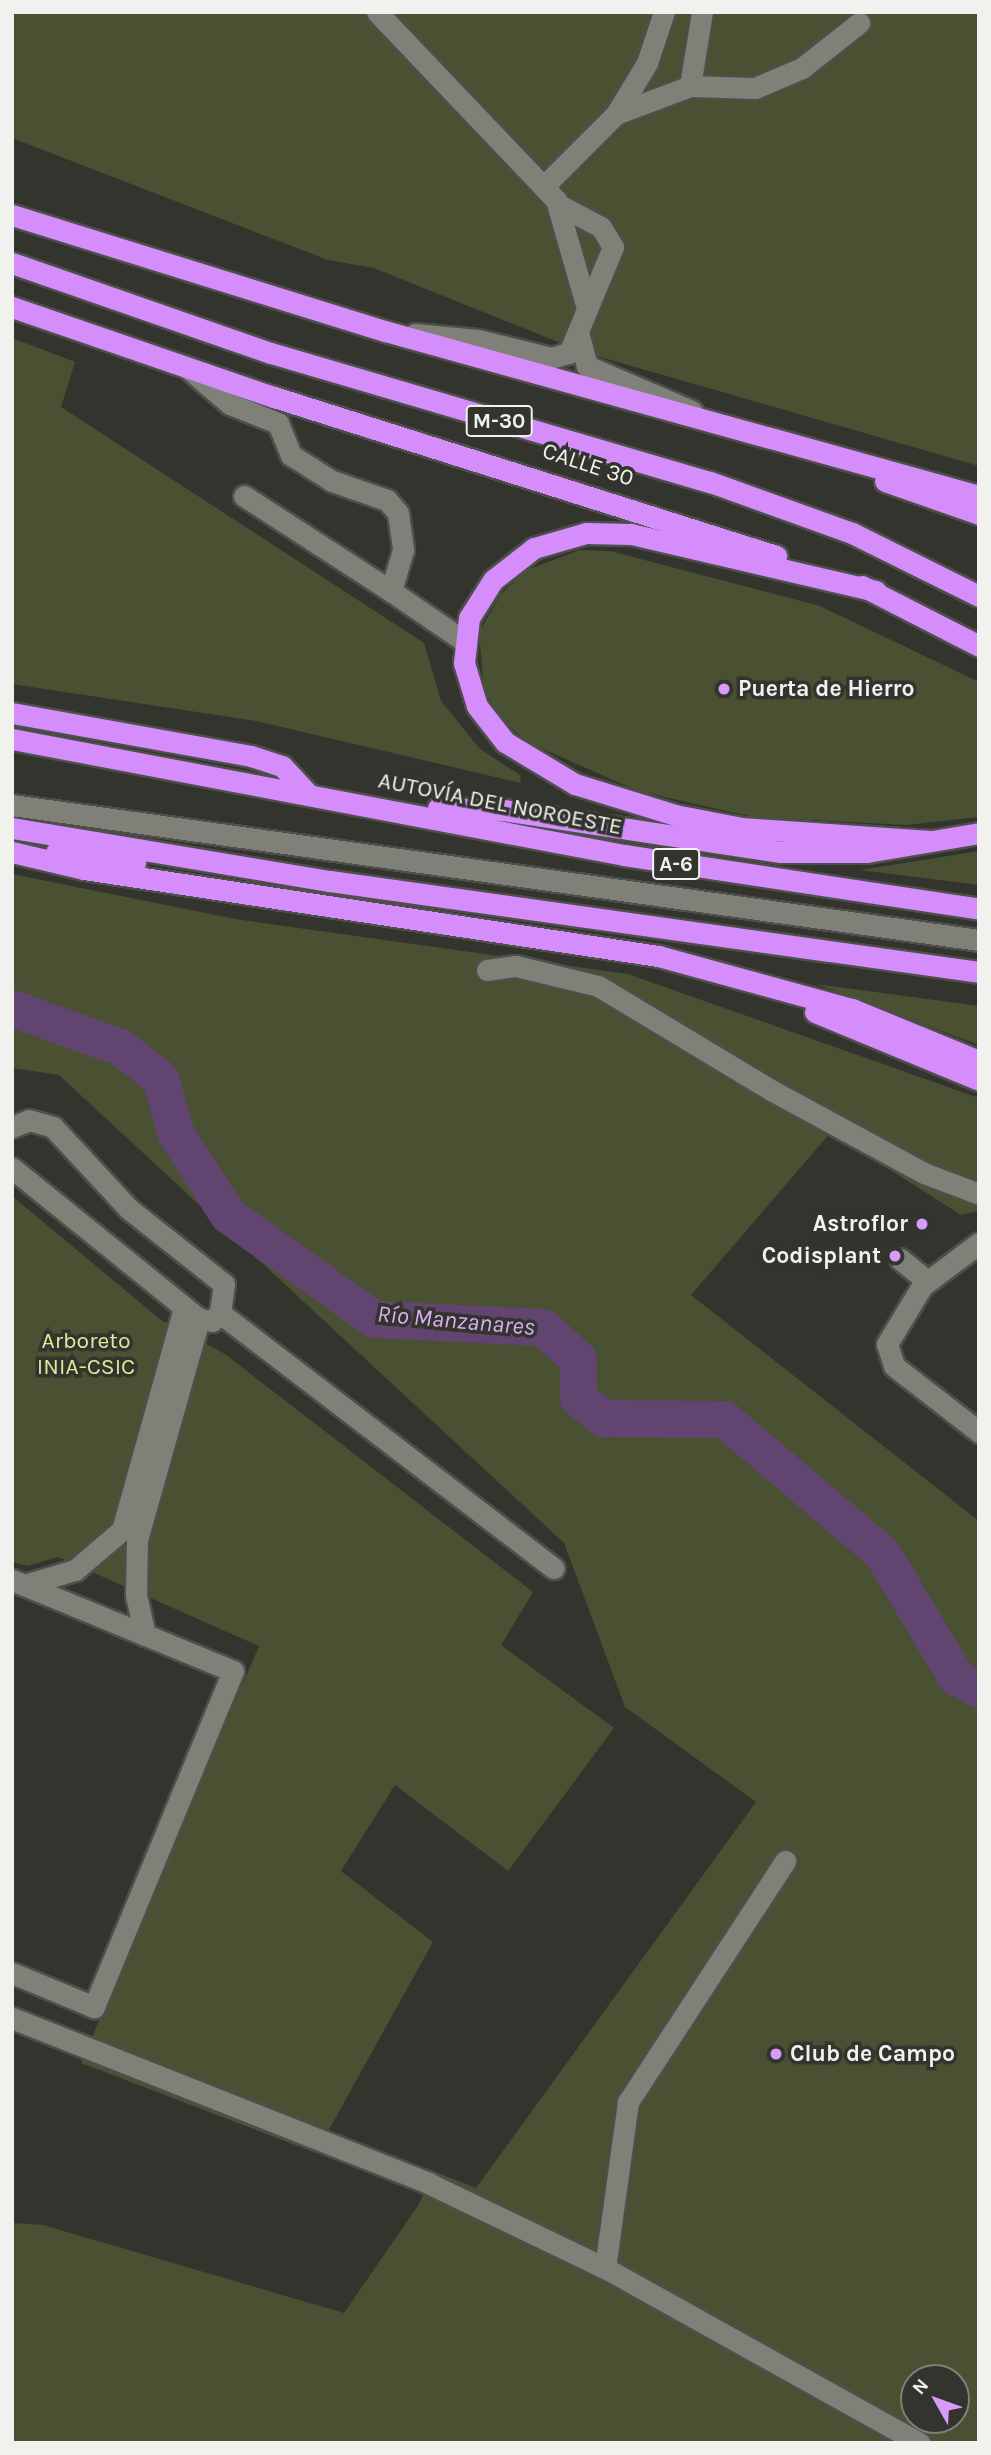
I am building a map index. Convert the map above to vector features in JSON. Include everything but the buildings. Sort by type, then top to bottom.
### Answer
[{"type":"highway","points":[[12,215],[385,331],[782,445],[979,496]]},
{"type":"highway","name":"CALLE 30","points":[[12,263],[271,353],[710,482],[852,533],[979,596]]},
{"type":"highway","name":"CALLE 30","points":[[12,307],[189,369],[673,520],[876,591],[979,646]]},
{"type":"highway","points":[[782,445],[979,514]]},
{"type":"highway","points":[[876,591],[631,534],[586,534],[534,548],[513,561],[480,598],[464,641],[469,685],[490,725],[527,758],[575,784],[675,815],[741,828],[931,841]]},
{"type":"highway","points":[[12,713],[251,756],[282,766],[309,795]]},
{"type":"highway","name":"AUTOVÍA DEL NOROESTE","points":[[22,740],[624,855],[979,909]]},
{"type":"highway","points":[[376,806],[503,810],[781,852],[867,852],[979,833]]},
{"type":"highway","points":[[12,828],[242,866],[979,971]]},
{"type":"highway","points":[[12,851],[242,866]]},
{"type":"highway","points":[[12,851],[84,869],[658,956],[852,1009],[977,1075]]},
{"type":"lane","points":[[377,12],[561,206],[596,225],[613,247],[587,309],[579,336],[569,353],[551,358],[478,340],[385,331]]},
{"type":"lane","points":[[544,187],[616,114],[653,51],[664,12]]},
{"type":"lane","points":[[690,86],[702,12]]},
{"type":"lane","points":[[616,114],[690,86],[755,88],[802,68],[859,23]]},
{"type":"lane","points":[[561,206],[587,309]]},
{"type":"lane","points":[[571,239],[596,225]]},
{"type":"lane","points":[[579,336],[592,369],[637,383],[728,429]]},
{"type":"lane","points":[[189,369],[230,404],[278,423],[291,455],[332,481],[387,500],[398,513],[403,550],[391,591]]},
{"type":"lane","points":[[244,496],[464,641]]},
{"type":"lane","points":[[13,805],[979,940]]},
{"type":"lane","points":[[487,970],[516,966],[598,986],[771,1090],[924,1173],[979,1194]]},
{"type":"lane","points":[[12,1127],[29,1120],[53,1127],[129,1209],[224,1284],[220,1313],[212,1321],[192,1313],[12,1168]]},
{"type":"lane","points":[[979,1243],[927,1282],[903,1309],[887,1343],[894,1366],[979,1432]]},
{"type":"lane","points":[[900,1259],[927,1282]]},
{"type":"lane","points":[[18,1582],[75,1570],[122,1530],[192,1313]]},
{"type":"lane","points":[[145,1635],[136,1595],[137,1540],[192,1313]]},
{"type":"lane","points":[[220,1313],[554,1567]]},
{"type":"lane","points":[[12,1973],[94,2007],[233,1671],[18,1582]]},
{"type":"lane","points":[[605,2268],[628,2102],[785,1861]]},
{"type":"lane","points":[[12,2018],[428,2183],[605,2268],[920,2443]]},
{"type":"green space","points":[[12,12],[979,12],[979,466],[583,352],[374,268],[328,260],[12,138]]},
{"type":"green space","points":[[12,338],[75,362],[61,407],[424,643],[441,701],[480,749],[520,775],[521,783],[256,721],[12,684]]},
{"type":"green space","points":[[580,550],[610,551],[820,606],[979,682],[979,817],[907,825],[753,817],[638,791],[527,742],[500,717],[484,690],[479,632],[501,594],[527,570]]},
{"type":"green space","points":[[979,851],[979,885],[860,870]]},
{"type":"green space","points":[[12,874],[235,919],[628,974],[979,1098],[979,1211],[961,1215],[831,1132],[691,1295],[979,1521],[979,2443],[12,2443],[12,2223],[43,2225],[344,2313],[419,2204],[433,2171],[476,2188],[756,1802],[625,1707],[564,1543],[59,1075],[12,1068]]},
{"type":"green space","points":[[816,984],[979,1006],[979,1045]]},
{"type":"green space","name":"Arboreto INIA-CSIC","points":[[12,1196],[161,1320],[225,1354],[533,1592],[501,1645],[614,1728],[508,1871],[395,1785],[341,1871],[433,1942],[316,2153],[81,2063],[259,1646],[58,1557],[28,1566],[12,1562]]},
{"type":"waterway","name":"Río Manzanares","points":[[12,1008],[120,1047],[160,1078],[176,1134],[228,1215],[374,1319],[543,1327],[578,1359],[578,1398],[604,1418],[724,1419],[882,1553],[956,1677],[979,1689]]},
{"type":"place","name":"Puerta de Hierro","points":[[724,689]]},
{"type":"place","name":"Astroflor","points":[[922,1224]]},
{"type":"place","name":"Codisplant","points":[[895,1256]]},
{"type":"place","name":"Club de Campo","points":[[776,2054]]}]
